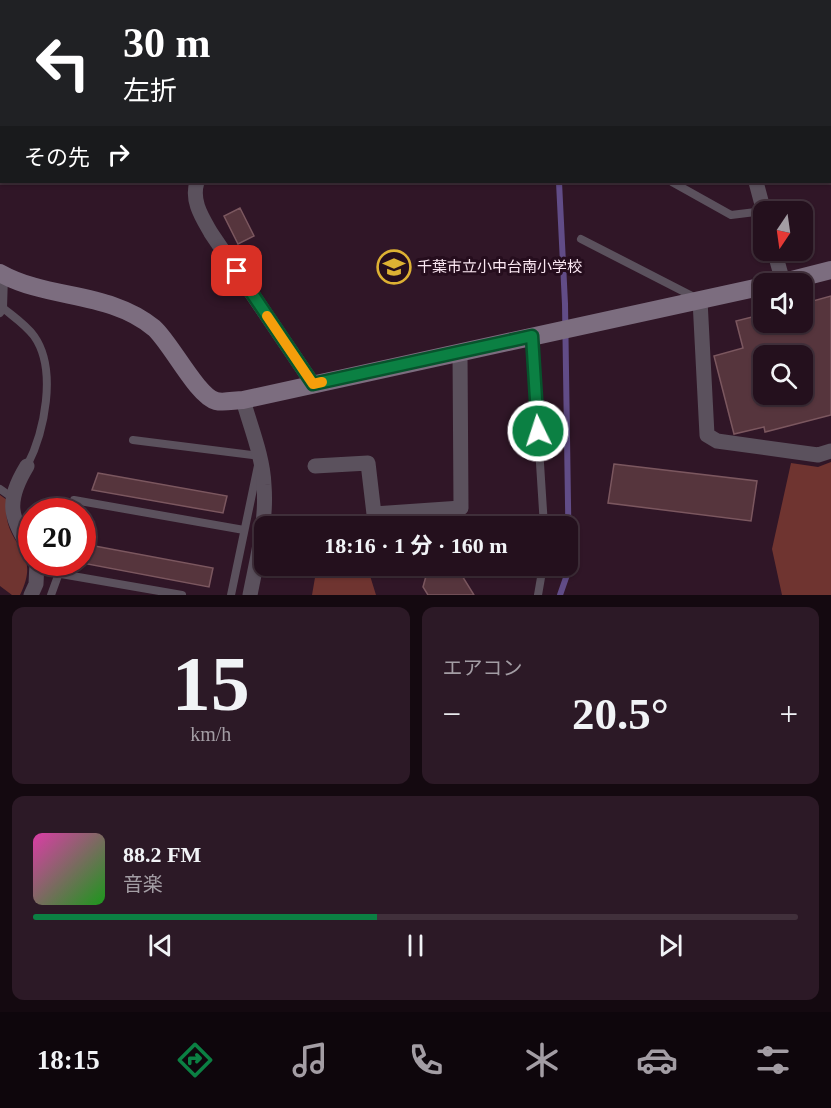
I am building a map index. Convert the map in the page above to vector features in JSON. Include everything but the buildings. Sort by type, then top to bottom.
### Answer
[{"type":"street","points":[[197,183],[197,209],[313,384]]},
{"type":"street","points":[[756,183],[761,201]]},
{"type":"street","points":[[813,274],[831,270]]},
{"type":"street","points":[[2,274],[111,304],[133,314],[155,329],[200,391],[215,401],[243,400],[753,288]]},
{"type":"street","points":[[700,300],[707,435],[717,441],[807,454],[818,455],[831,451]]},
{"type":"street","points":[[315,466],[368,463],[374,514],[461,508],[460,352]]},
{"type":"street","points":[[243,400],[260,456],[264,485],[264,517],[250,595]]},
{"type":"street","points":[[18,529],[13,521],[6,493],[17,482],[27,466]]},
{"type":"street","points":[[31,595],[36,584],[36,576]]},
{"type":"lane","points":[[674,183],[731,215],[753,212]]},
{"type":"lane","points":[[581,239],[700,300]]},
{"type":"lane","points":[[2,274],[1,311],[35,338],[44,366],[44,420],[37,446],[27,466]]},
{"type":"lane","points":[[532,336],[543,516]]},
{"type":"lane","points":[[133,440],[260,456],[231,595]]},
{"type":"lane","points":[[96,504],[244,530]]},
{"type":"lane","points":[[51,595],[60,576]]},
{"type":"lane","points":[[73,576],[182,595]]},
{"type":"lane","points":[[538,595],[541,576]]},
{"type":"shaded area","points":[[831,462],[831,595],[782,595],[772,549],[791,463],[818,467]]},
{"type":"shaded area","points":[[0,495],[7,500],[9,528],[18,545],[18,576],[26,576],[20,595],[12,595],[0,586]]},
{"type":"shaded area","points":[[315,576],[370,576],[376,595],[312,595]]},
{"type":"waterway","points":[[559,183],[565,304],[569,569],[560,595]]},
{"type":"slow traffic","points":[[267,316],[313,384],[322,382]]},
{"type":"place","name":"千葉市立小中台南小学校","points":[[394,267]]},
{"type":"route","points":[[237,271],[313,384],[532,336],[538,431]]}]
